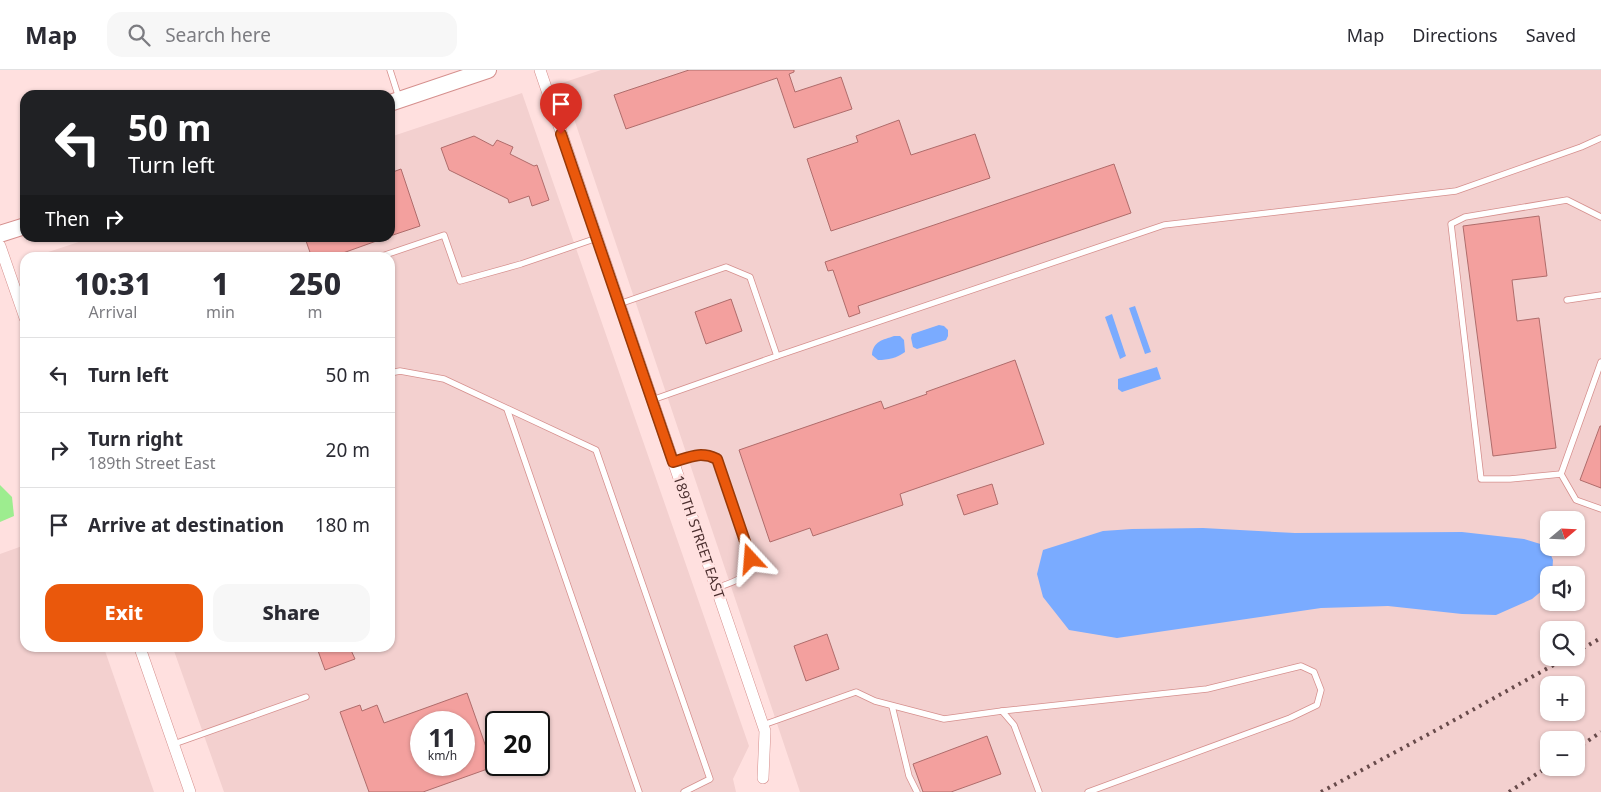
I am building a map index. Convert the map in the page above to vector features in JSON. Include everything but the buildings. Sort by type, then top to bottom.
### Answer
[{"type":"main road","points":[[395,101],[488,70]]},
{"type":"main road","points":[[0,234],[20,228]]},
{"type":"street","name":"189TH STREET EAST","points":[[540,70],[765,731],[763,778]]},
{"type":"street","points":[[0,246],[20,304]]},
{"type":"street","points":[[141,652],[190,792]]},
{"type":"lane","points":[[390,70],[393,90]]},
{"type":"lane","points":[[652,400],[1164,225],[1456,191],[1601,138]]},
{"type":"lane","points":[[1561,474],[1510,479],[1482,479],[1451,224],[1465,217],[1567,200],[1601,217]]},
{"type":"lane","points":[[394,252],[444,235],[460,282],[521,264],[597,238]]},
{"type":"lane","points":[[619,304],[726,267],[750,277],[777,356]]},
{"type":"lane","points":[[1567,300],[1601,295]]},
{"type":"lane","points":[[1601,362],[1561,474],[1576,500],[1601,509]]},
{"type":"lane","points":[[395,372],[400,371],[444,379],[596,450],[710,779],[684,792]]},
{"type":"lane","points":[[507,409],[639,792]]},
{"type":"lane","points":[[673,462],[697,454],[717,459],[752,564],[740,580],[716,588]]},
{"type":"lane","points":[[763,725],[856,692],[875,701],[944,719],[1207,689],[1301,666],[1314,672],[1321,690],[1317,705],[1290,718],[1088,792]]},
{"type":"lane","points":[[174,744],[306,697]]},
{"type":"lane","points":[[892,706],[909,776],[917,792]]},
{"type":"lane","points":[[1002,711],[1014,725],[1039,792]]},
{"type":"shaded area","points":[[601,70],[1601,70],[1601,792],[800,792],[562,83]]},
{"type":"shaded area","points":[[522,93],[749,746],[733,779],[736,792],[224,792],[174,652],[395,652],[395,252],[48,252],[79,242],[395,242],[395,135]]},
{"type":"shaded area","points":[[20,547],[20,652],[105,652],[154,792],[0,792],[0,554]]},
{"type":"green space","points":[[0,485],[12,497],[14,516],[0,522]]},
{"type":"water","points":[[1135,306],[1151,352],[1145,354],[1129,308]]},
{"type":"water","points":[[1112,314],[1126,356],[1120,359],[1105,317]]},
{"type":"water","points":[[939,325],[944,326],[948,330],[946,340],[917,349],[913,347],[912,334]]},
{"type":"water","points":[[894,336],[900,336],[904,340],[905,352],[885,360],[878,360],[872,355],[876,344]]},
{"type":"water","points":[[1157,367],[1161,379],[1122,392],[1118,389],[1118,379]]},
{"type":"water","points":[[1203,528],[1295,533],[1462,532],[1524,539],[1540,544],[1540,556],[1551,556],[1553,566],[1540,566],[1540,592],[1532,599],[1496,615],[1462,614],[1388,606],[1321,608],[1117,638],[1069,630],[1043,597],[1037,574],[1043,550],[1103,531]]},
{"type":"railway","points":[[1585,647],[1601,638]]},
{"type":"railway","points":[[1321,792],[1552,666]]},
{"type":"railway","points":[[1585,743],[1601,732]]},
{"type":"railway","points":[[1509,792],[1540,772]]},
{"type":"route","points":[[561,134],[673,462],[697,454],[717,459],[751,559]]}]
